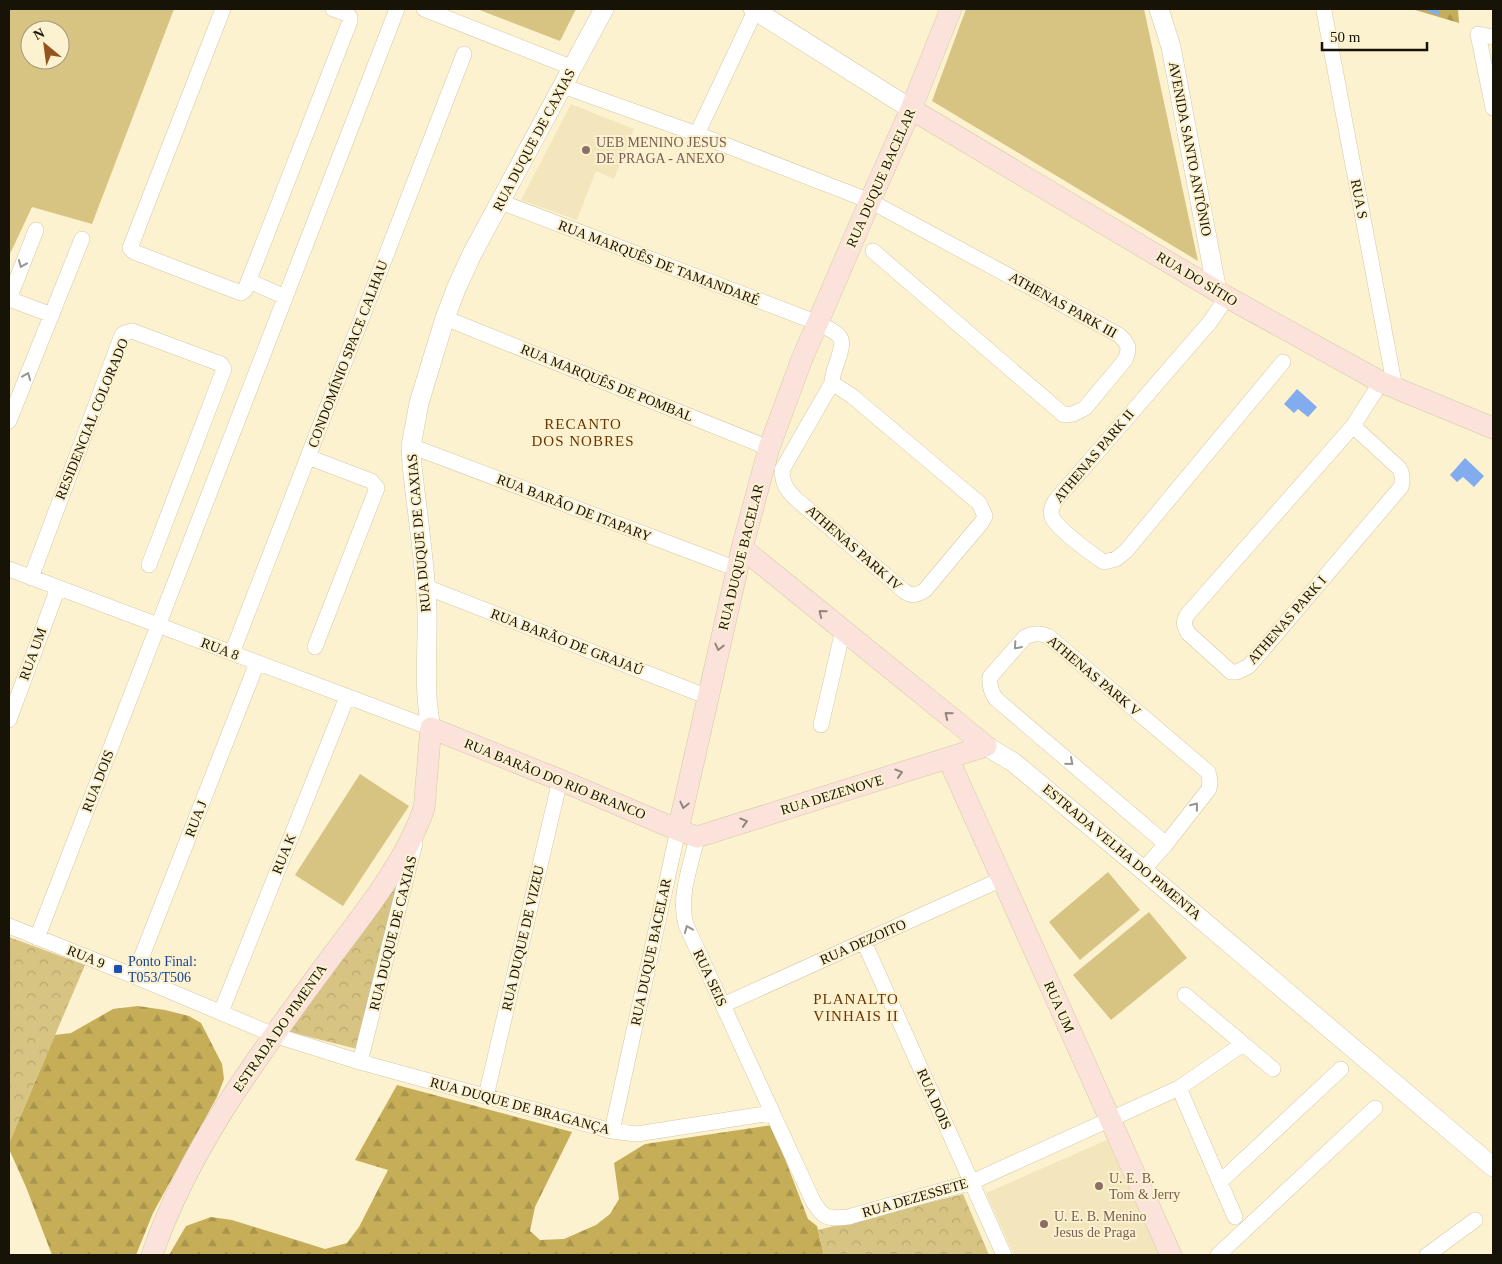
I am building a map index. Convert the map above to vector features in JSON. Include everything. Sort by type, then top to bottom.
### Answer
[{"type":"main road","name":"RUA DUQUE BACELAR","points":[[688,834],[708,696],[742,548],[770,448],[792,386],[870,200],[911,109],[951,9]]},
{"type":"main road","name":"RUA DO SÍTIO","points":[[911,109],[1222,294],[1388,385],[1493,428]]},
{"type":"main road","name":"ESTRADA VELHA DO PIMENTA","points":[[742,548],[986,746]]},
{"type":"main road","name":"RUA BARÃO DO RIO BRANCO","points":[[431,728],[688,834]]},
{"type":"main road","name":"RUA DUQUE DE CAXIAS","points":[[424,810],[431,728]]},
{"type":"main road","name":"RUA DEZENOVE","points":[[688,834],[986,746]]},
{"type":"main road","name":"RUA UM","points":[[948,758],[1171,1255]]},
{"type":"main road","name":"ESTRADA DO PIMENTA","points":[[152,1255],[174,1198],[227,1104],[274,1035],[384,884],[412,837],[424,810]]},
{"type":"street","points":[[223,9],[130,248],[134,252],[239,293],[245,290],[249,281],[351,19],[349,15],[333,9]]},
{"type":"street","name":"RUA DOIS","points":[[37,938],[285,297],[291,267],[397,9]]},
{"type":"street","points":[[424,9],[573,68]]},
{"type":"street","name":"RUA DUQUE DE CAXIAS","points":[[431,728],[426,699],[426,587],[411,446],[419,403],[445,318],[464,271],[604,9]]},
{"type":"street","name":"AVENIDA SANTO ANTÔNIO","points":[[1159,9],[1171,47],[1222,294]]},
{"type":"street","points":[[697,134],[755,10],[911,109]]},
{"type":"street","name":"RUA S","points":[[1324,10],[1388,385]]},
{"type":"street","points":[[1493,37],[1478,34],[1493,108]]},
{"type":"street","name":"CONDOMÍNIO SPACE CALHAU","points":[[232,653],[464,54]]},
{"type":"street","points":[[563,86],[697,134],[870,200]]},
{"type":"street","name":"ATHENAS PARK III","points":[[870,200],[1119,335],[1127,342],[1129,351],[1125,360],[1084,408],[1072,414],[1064,415],[873,251]]},
{"type":"street","name":"RUA MARQUÊS DE TAMANDARÉ","points":[[501,202],[818,323]]},
{"type":"street","points":[[36,230],[9,299],[52,315]]},
{"type":"street","points":[[9,421],[82,239]]},
{"type":"street","points":[[249,281],[285,297]]},
{"type":"street","name":"ATHENAS PARK II","points":[[1222,294],[1210,322],[1054,501],[1051,509],[1053,518],[1059,527],[1104,562],[1116,559],[1126,552],[1283,362]]},
{"type":"street","name":"RUA MARQUÊS DE POMBAL","points":[[445,318],[770,448]]},
{"type":"street","name":"ATHENAS PARK IV","points":[[818,323],[839,335],[842,341],[842,348],[832,377],[832,383],[782,470],[782,481],[796,499],[904,591],[910,595],[918,595],[926,590],[982,522],[985,516],[982,508],[979,503],[852,396],[832,383]]},
{"type":"street","name":"RESIDENCIAL COLORADO","points":[[31,578],[122,335],[132,331],[221,364],[224,369],[148,566]]},
{"type":"street","name":"ATHENAS PARK I","points":[[1353,426],[1400,468],[1403,481],[1401,487],[1249,666],[1237,672],[1231,672],[1188,633],[1184,626],[1187,614],[1388,385]]},
{"type":"street","name":"RUA BARÃO DE ITAPARY","points":[[411,446],[737,569]]},
{"type":"street","points":[[308,457],[371,481],[376,488],[315,647]]},
{"type":"street","name":"RUA 8","points":[[9,569],[431,728]]},
{"type":"street","name":"RUA BARÃO DE GRAJAÚ","points":[[426,587],[708,696]]},
{"type":"street","name":"RUA UM","points":[[9,720],[58,588]]},
{"type":"street","points":[[821,725],[843,630]]},
{"type":"street","name":"ATHENAS PARK V","points":[[1143,870],[1166,844],[1208,789],[1210,781],[1208,772],[1048,636],[1040,633],[1025,637],[990,677],[990,691],[996,699],[1166,844]]},
{"type":"street","name":"RUA J","points":[[134,976],[257,663]]},
{"type":"street","name":"RUA K","points":[[221,1012],[347,697]]},
{"type":"street","name":"ESTRADA VELHA DO PIMENTA","points":[[986,746],[1014,762],[1493,1168]]},
{"type":"street","name":"RUA DUQUE DE VIZEU","points":[[486,1096],[560,780]]},
{"type":"street","name":"RUA DUQUE DE CAXIAS","points":[[360,1062],[424,810]]},
{"type":"street","name":"RUA SEIS","points":[[688,834],[683,899],[683,914],[686,926],[772,1113]]},
{"type":"street","name":"RUA DUQUE BACELAR","points":[[612,1131],[688,834]]},
{"type":"street","name":"RUA DEZOITO","points":[[723,1005],[1002,879]]},
{"type":"street","name":"RUA 9","points":[[9,926],[274,1035]]},
{"type":"street","name":"RUA DOIS","points":[[864,942],[1004,1255]]},
{"type":"street","points":[[1185,995],[1273,1069]]},
{"type":"street","name":"RUA DUQUE DE BRAGANÇA","points":[[274,1035],[360,1062],[612,1131],[637,1134],[772,1113]]},
{"type":"street","name":"RUA DEZESSETE","points":[[772,1113],[819,1211],[827,1217],[848,1217],[972,1182],[1179,1088],[1244,1044]]},
{"type":"street","points":[[1220,1182],[1341,1069]]},
{"type":"street","points":[[1179,1088],[1235,1217]]},
{"type":"street","points":[[1218,1255],[1376,1108]]},
{"type":"street","points":[[1427,1255],[1475,1220]]},
{"type":"shaded area","name":"UEB MENINO JESUS DE PRAGA - ANEXO","points":[[571,104],[634,129],[614,179],[596,171],[577,220],[521,200]]},
{"type":"shaded area","points":[[1107,1140],[1159,1255],[1014,1255],[986,1193]]},
{"type":"green space","points":[[9,9],[174,9],[92,224],[32,207],[9,256]]},
{"type":"green space","points":[[477,9],[576,9],[560,41]]},
{"type":"green space","points":[[966,9],[1144,9],[1198,261],[932,101]]},
{"type":"green space","points":[[1412,9],[1458,9],[1459,23]]},
{"type":"green space","points":[[360,774],[409,806],[343,906],[295,875]]},
{"type":"green space","points":[[1108,872],[1140,910],[1080,960],[1049,922]]},
{"type":"green space","points":[[399,880],[357,1049],[286,1031]]},
{"type":"green space","points":[[1149,912],[1187,958],[1111,1020],[1073,975]]},
{"type":"green space","points":[[9,937],[85,965],[9,1143]]},
{"type":"green space","points":[[138,1006],[189,1016],[201,1023],[222,1064],[224,1079],[217,1097],[153,1213],[136,1255],[52,1255],[9,1149],[9,1143],[55,1035],[71,1033],[113,1009]]},
{"type":"green space","points":[[397,1085],[572,1132],[535,1207],[530,1231],[540,1240],[564,1239],[596,1225],[610,1214],[619,1199],[614,1163],[645,1144],[772,1125],[808,1219],[817,1226],[824,1255],[169,1255],[186,1226],[211,1217],[232,1220],[325,1249],[347,1243],[359,1227],[388,1170],[355,1160]]},
{"type":"green space","points":[[963,1194],[989,1255],[824,1255],[818,1230]]},
{"type":"water","points":[[1297,389],[1317,407],[1308,417],[1298,409],[1294,413],[1284,404]]},
{"type":"water","points":[[1465,458],[1484,476],[1474,487],[1463,477],[1457,482],[1450,475]]},
{"type":"waterway","points":[[1428,9],[1438,13]]},
{"type":"place","name":"UEB MENINO JESUS DE PRAGA - ANEXO","points":[[586,150]]},
{"type":"place","name":"Ponto Final: T053/T506","points":[[118,969]]},
{"type":"place","name":"U. E. B. Tom & Jerry","points":[[1099,1186]]},
{"type":"place","name":"U. E. B. Menino Jesus de Praga","points":[[1044,1224]]},
{"type":"district","name":"RECANTO DOS NOBRES","points":[[583,432]]},
{"type":"district","name":"PLANALTO VINHAIS II","points":[[856,1008]]}]
